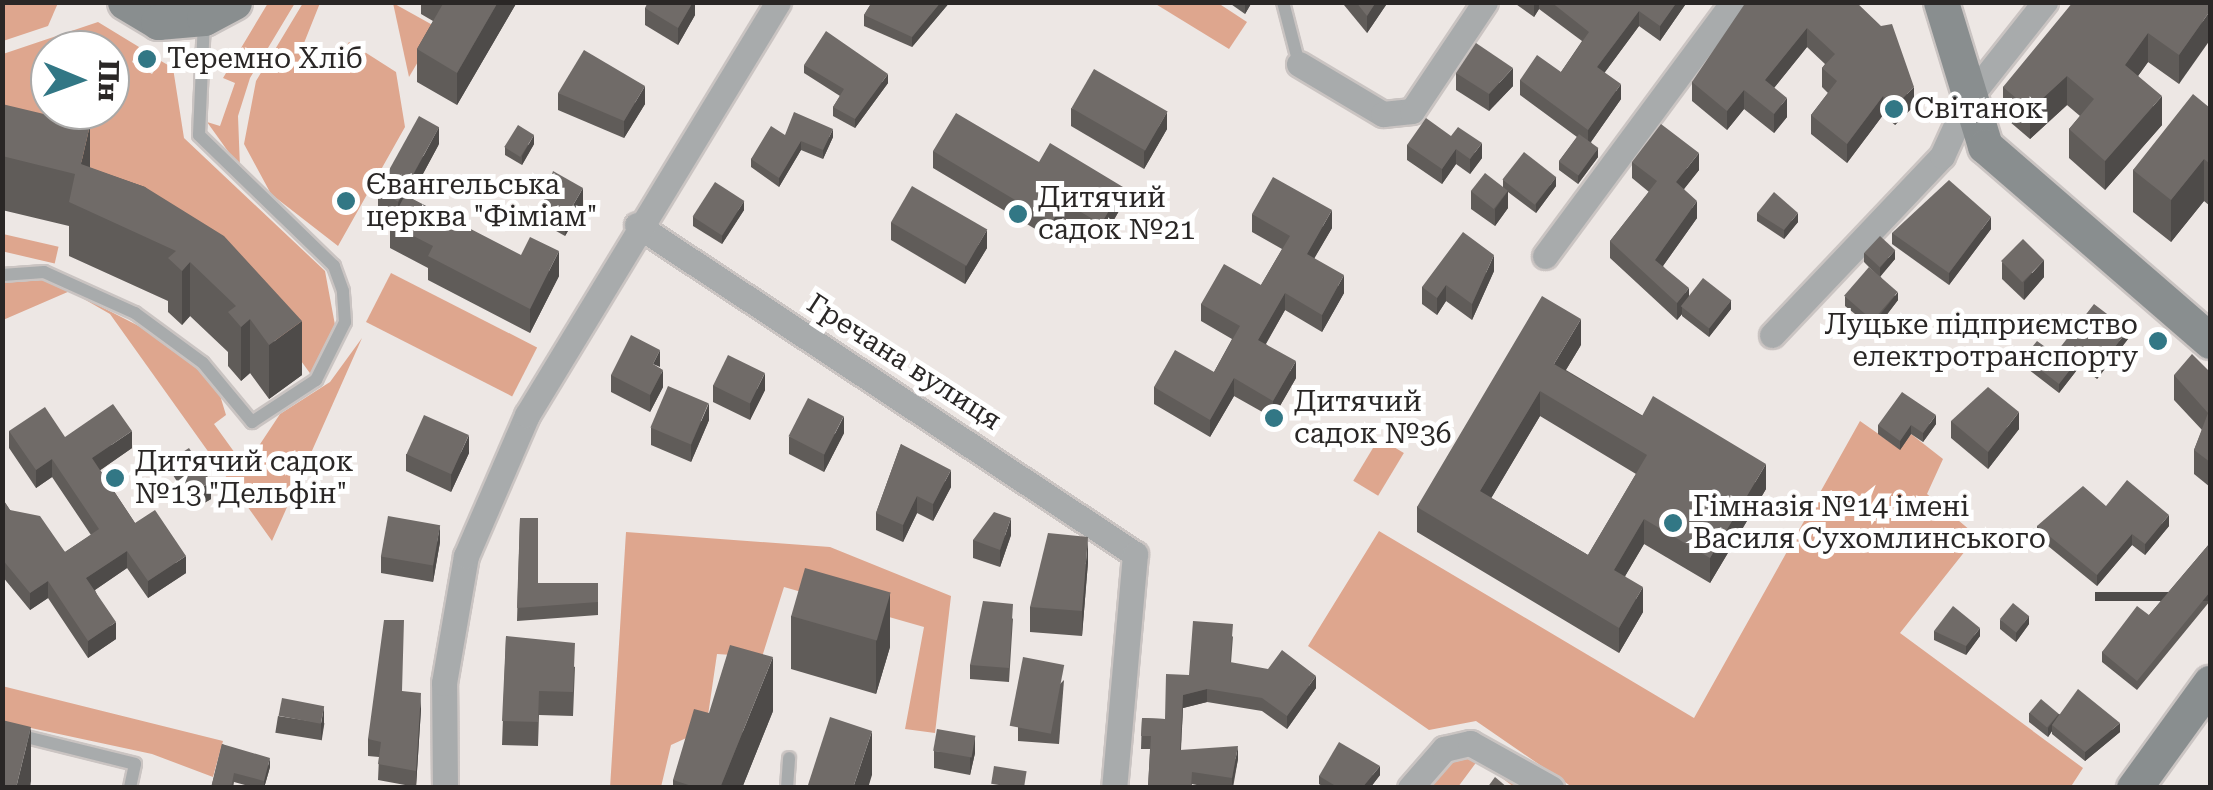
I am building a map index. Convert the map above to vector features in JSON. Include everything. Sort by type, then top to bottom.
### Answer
[{"type":"main road","points":[[124,2],[158,22],[220,10]]},
{"type":"main road","points":[[1941,2],[1968,99],[2000,163],[2210,341]]},
{"type":"main road","points":[[2134,788],[2210,683]]},
{"type":"street","points":[[445,788],[444,683],[466,556],[526,414],[636,225],[778,2]]},
{"type":"street","points":[[1299,64],[1382,114],[1412,111],[1485,2]]},
{"type":"street","points":[[1545,256],[1733,2]]},
{"type":"street","points":[[1772,335],[1942,156],[1968,99],[2045,2]]},
{"type":"street","name":"Гречана вулиця","points":[[636,225],[1134,554],[1114,788]]},
{"type":"street","points":[[1410,788],[1444,749],[1470,743],[1551,788]]},
{"type":"lane","points":[[1284,2],[1299,64]]},
{"type":"lane","points":[[2,275],[44,272],[135,313],[203,363],[252,422],[316,380],[345,322],[343,291],[334,266],[198,135],[220,10]]},
{"type":"lane","points":[[2,730],[135,764],[130,788]]},
{"type":"lane","points":[[788,788],[790,758]]},
{"type":"shaded area","points":[[3,2],[58,3],[48,26],[3,41]]},
{"type":"shaded area","points":[[268,3],[295,3],[250,78],[238,116],[240,168],[207,122],[220,126],[235,83],[223,78]]},
{"type":"shaded area","points":[[303,3],[320,3],[302,48],[332,68],[349,42],[396,72],[405,127],[338,246],[271,194],[244,144],[256,81]]},
{"type":"shaded area","points":[[393,3],[438,28],[409,77]]},
{"type":"shaded area","points":[[1154,3],[1218,3],[1247,22],[1229,49]]},
{"type":"shaded area","points":[[98,22],[111,30],[74,30]]},
{"type":"shaded area","points":[[130,42],[139,47],[132,62],[152,74],[161,61],[173,68],[184,138],[325,271],[335,325],[312,376],[296,354],[3,151],[3,54],[30,45],[30,130],[130,130]]},
{"type":"shaded area","points":[[3,234],[59,247],[55,263],[2,251]]},
{"type":"shaded area","points":[[391,273],[537,347],[512,396],[366,322]]},
{"type":"shaded area","points":[[47,279],[170,342],[197,366],[219,392],[226,415],[214,424],[245,467],[280,414],[330,382],[362,338],[272,541],[110,314],[70,291],[3,320],[3,282]]},
{"type":"shaded area","points":[[1860,421],[1900,449],[1911,434],[1943,459],[1927,494],[1977,536],[1900,633],[2083,768],[2070,788],[1572,787],[1476,721],[1429,730],[1308,646],[1379,531],[1694,718]]},
{"type":"shaded area","points":[[1379,438],[1404,453],[1378,496],[1353,481]]},
{"type":"shaded area","points":[[626,532],[830,547],[951,596],[935,733],[905,729],[924,627],[784,587],[762,657],[717,654],[706,729],[671,745],[661,787],[610,788]]},
{"type":"shaded area","points":[[2,686],[223,741],[213,777],[152,754],[3,722]]},
{"type":"shaded area","points":[[1473,754],[1532,787],[1514,787],[1478,760],[1458,787],[1426,788],[1452,758]]},
{"type":"building","points":[[444,2],[498,2],[457,73],[417,49]]},
{"type":"building","points":[[648,2],[693,2],[678,28],[645,8]]},
{"type":"building","points":[[872,2],[941,2],[912,37],[864,15]]},
{"type":"building","points":[[1356,2],[1376,2],[1367,16]]},
{"type":"building","points":[[1551,2],[1677,2],[1660,26],[1639,11],[1597,67],[1621,84],[1588,130],[1520,80],[1537,55],[1561,72],[1589,32]]},
{"type":"building","points":[[1746,2],[1856,2],[1881,26],[1892,24],[1914,87],[1895,106],[1883,96],[1847,144],[1811,115],[1837,81],[1822,68],[1835,54],[1807,28],[1765,80],[1787,98],[1774,114],[1744,90],[1727,111],[1692,82]]},
{"type":"building","points":[[2073,2],[2210,2],[2210,11],[2179,55],[2148,33],[2125,65],[2162,96],[2105,161],[2069,129],[2094,99],[2067,76],[2030,110],[2003,87]]},
{"type":"building","points":[[826,31],[888,74],[855,119],[833,107],[844,89],[804,65]]},
{"type":"building","points":[[1476,43],[1513,68],[1489,94],[1456,73]]},
{"type":"building","points":[[584,50],[645,86],[624,121],[558,93]]},
{"type":"building","points":[[1094,69],[1168,112],[1145,150],[1072,108]]},
{"type":"building","points":[[2193,94],[2210,108],[2210,164],[2204,159],[2171,200],[2133,170]]},
{"type":"building","points":[[2,104],[30,111],[30,130],[89,130],[81,164],[145,187],[224,236],[302,321],[269,345],[250,319],[241,327],[228,312],[236,306],[190,262],[182,271],[168,258],[176,251],[69,202],[75,174],[2,156]]},
{"type":"building","points":[[794,112],[833,129],[823,150],[801,141],[779,178],[751,159],[771,126],[785,135]]},
{"type":"building","points":[[956,113],[1039,162],[1050,143],[1123,187],[1101,224],[1064,202],[1052,222],[933,151]]},
{"type":"building","points":[[419,116],[439,127],[398,201],[378,190]]},
{"type":"building","points":[[1426,118],[1451,136],[1458,127],[1482,143],[1470,159],[1456,149],[1442,169],[1407,145]]},
{"type":"building","points":[[1661,124],[1699,153],[1676,182],[1697,201],[1655,260],[1689,288],[1677,303],[1610,241],[1657,181],[1632,162]]},
{"type":"building","points":[[518,125],[534,135],[520,157],[504,147]]},
{"type":"building","points":[[1579,134],[1598,148],[1578,176],[1559,162]]},
{"type":"building","points":[[1524,152],[1556,177],[1535,205],[1502,180]]},
{"type":"building","points":[[553,171],[583,188],[565,219],[542,206]]},
{"type":"building","points":[[1485,173],[1508,191],[1494,209],[1471,191]]},
{"type":"building","points":[[1273,177],[1332,210],[1307,254],[1344,275],[1322,315],[1285,293],[1258,340],[1296,361],[1273,401],[1234,378],[1210,420],[1154,387],[1175,350],[1214,372],[1240,326],[1201,304],[1224,264],[1261,285],[1290,236],[1252,214]]},
{"type":"building","points":[[1949,180],[1991,217],[1949,273],[1892,233]]},
{"type":"building","points":[[715,182],[744,201],[722,235],[693,216]]},
{"type":"building","points":[[912,186],[987,229],[966,266],[891,222]]},
{"type":"building","points":[[1774,192],[1798,213],[1784,230],[1757,213]]},
{"type":"building","points":[[405,195],[521,255],[530,237],[559,251],[530,309],[428,256],[433,246],[390,224]]},
{"type":"building","points":[[1463,232],[1494,255],[1472,304],[1446,285],[1437,298],[1422,287]]},
{"type":"building","points":[[1880,236],[1895,250],[1880,267],[1864,253]]},
{"type":"building","points":[[2023,239],[2044,260],[2022,282],[2001,261]]},
{"type":"building","points":[[1869,267],[1898,292],[1873,321],[1844,296]]},
{"type":"building","points":[[1703,278],[1731,300],[1709,329],[1681,306]]},
{"type":"building","points":[[1542,296],[1581,319],[1554,364],[1642,416],[1653,396],[1766,464],[1710,558],[1644,519],[1614,570],[1643,587],[1619,628],[1417,507]],"holes":[[[1540,391],[1647,455],[1588,555],[1480,491]]]},
{"type":"building","points":[[2094,304],[2128,330],[2097,370],[2080,357],[2059,384],[2024,357],[2037,341],[2055,354]]},
{"type":"building","points":[[631,335],[660,350],[653,364],[663,370],[650,395],[611,375]]},
{"type":"building","points":[[2192,354],[2210,372],[2210,462],[2194,450],[2208,413],[2174,375]]},
{"type":"building","points":[[728,355],[765,373],[750,404],[713,386]]},
{"type":"building","points":[[668,386],[709,403],[691,445],[650,427]]},
{"type":"building","points":[[1988,387],[2019,412],[1988,452],[1951,421]]},
{"type":"building","points":[[1902,392],[1936,415],[1923,433],[1911,425],[1900,441],[1878,425]]},
{"type":"building","points":[[808,398],[844,416],[824,454],[788,436]]},
{"type":"building","points":[[113,404],[132,431],[92,458],[135,523],[155,510],[186,556],[148,581],[127,551],[86,578],[116,622],[88,641],[48,581],[30,593],[2,559],[2,498],[10,510],[40,516],[65,552],[99,529],[52,459],[36,470],[9,431],[45,407],[65,437]]},
{"type":"building","points":[[424,415],[469,435],[451,474],[407,454]]},
{"type":"building","points":[[901,444],[951,470],[933,504],[917,496],[903,525],[876,513]]},
{"type":"building","points":[[189,448],[211,482],[195,492],[173,458]]},
{"type":"building","points":[[2127,480],[2169,515],[2145,544],[2132,534],[2097,575],[2037,526],[2083,486],[2106,506]]},
{"type":"building","points":[[994,512],[1011,518],[1000,550],[973,540]]},
{"type":"building","points":[[388,516],[440,525],[433,566],[381,556]]},
{"type":"building","points":[[520,518],[538,518],[538,583],[598,583],[598,602],[517,608]]},
{"type":"building","points":[[1048,533],[1088,537],[1082,611],[1030,607]]},
{"type":"building","points":[[2210,543],[2210,592],[2137,681],[2102,652],[2137,606],[2149,615]]},
{"type":"building","points":[[805,568],[891,593],[877,641],[791,616]]},
{"type":"building","points":[[983,601],[1013,604],[1009,668],[970,665]]},
{"type":"building","points":[[2013,603],[2029,616],[2016,633],[2000,619]]},
{"type":"building","points":[[1953,606],[1980,628],[1966,646],[1934,631]]},
{"type":"building","points":[[384,620],[404,620],[402,691],[421,693],[416,771],[378,764],[381,742],[368,739]]},
{"type":"building","points":[[1193,621],[1233,624],[1230,662],[1268,669],[1282,650],[1316,676],[1287,716],[1262,698],[1207,689],[1183,695],[1180,750],[1238,746],[1232,778],[1192,772],[1191,788],[1148,787],[1151,736],[1141,736],[1142,718],[1165,719],[1166,674],[1189,675]]},
{"type":"building","points":[[506,636],[575,643],[573,692],[539,691],[538,722],[502,721]]},
{"type":"building","points":[[730,645],[773,657],[720,788],[698,788],[673,780],[694,709],[709,713]]},
{"type":"building","points":[[1023,657],[1064,665],[1051,734],[1010,726]]},
{"type":"building","points":[[2078,689],[2120,723],[2085,752],[2052,725]]},
{"type":"building","points":[[282,698],[324,706],[321,724],[279,716]]},
{"type":"building","points":[[2041,699],[2059,714],[2047,728],[2029,713]]},
{"type":"building","points":[[830,717],[872,731],[853,788],[807,788]]},
{"type":"building","points":[[2,720],[31,727],[16,788],[2,788]]},
{"type":"building","points":[[937,729],[975,736],[972,757],[933,751]]},
{"type":"building","points":[[1339,742],[1380,766],[1362,788],[1339,788],[1319,776]]},
{"type":"building","points":[[222,744],[270,758],[264,781],[234,773],[231,788],[211,788]]},
{"type":"building","points":[[994,766],[1027,771],[1024,788],[991,784]]},
{"type":"building","points":[[1495,777],[1508,788],[1487,788]]},
{"type":"place","name":"Теремно Хліб","points":[[147,59]]},
{"type":"place","name":"Світанок","points":[[1894,109]]},
{"type":"place","name":"Євангельська церква \"Фіміам\"","points":[[346,201]]},
{"type":"place","name":"Дитячий садок №21","points":[[1018,214]]},
{"type":"place","name":"Луцьке підприємство електротранспорту","points":[[2158,341]]},
{"type":"place","name":"Дитячий садок №36","points":[[1274,418]]},
{"type":"place","name":"Дитячий садок №13 \"Дельфін\"","points":[[115,478]]},
{"type":"place","name":"Гімназія №14 імені Василя Сухомлинського","points":[[1673,523]]}]
